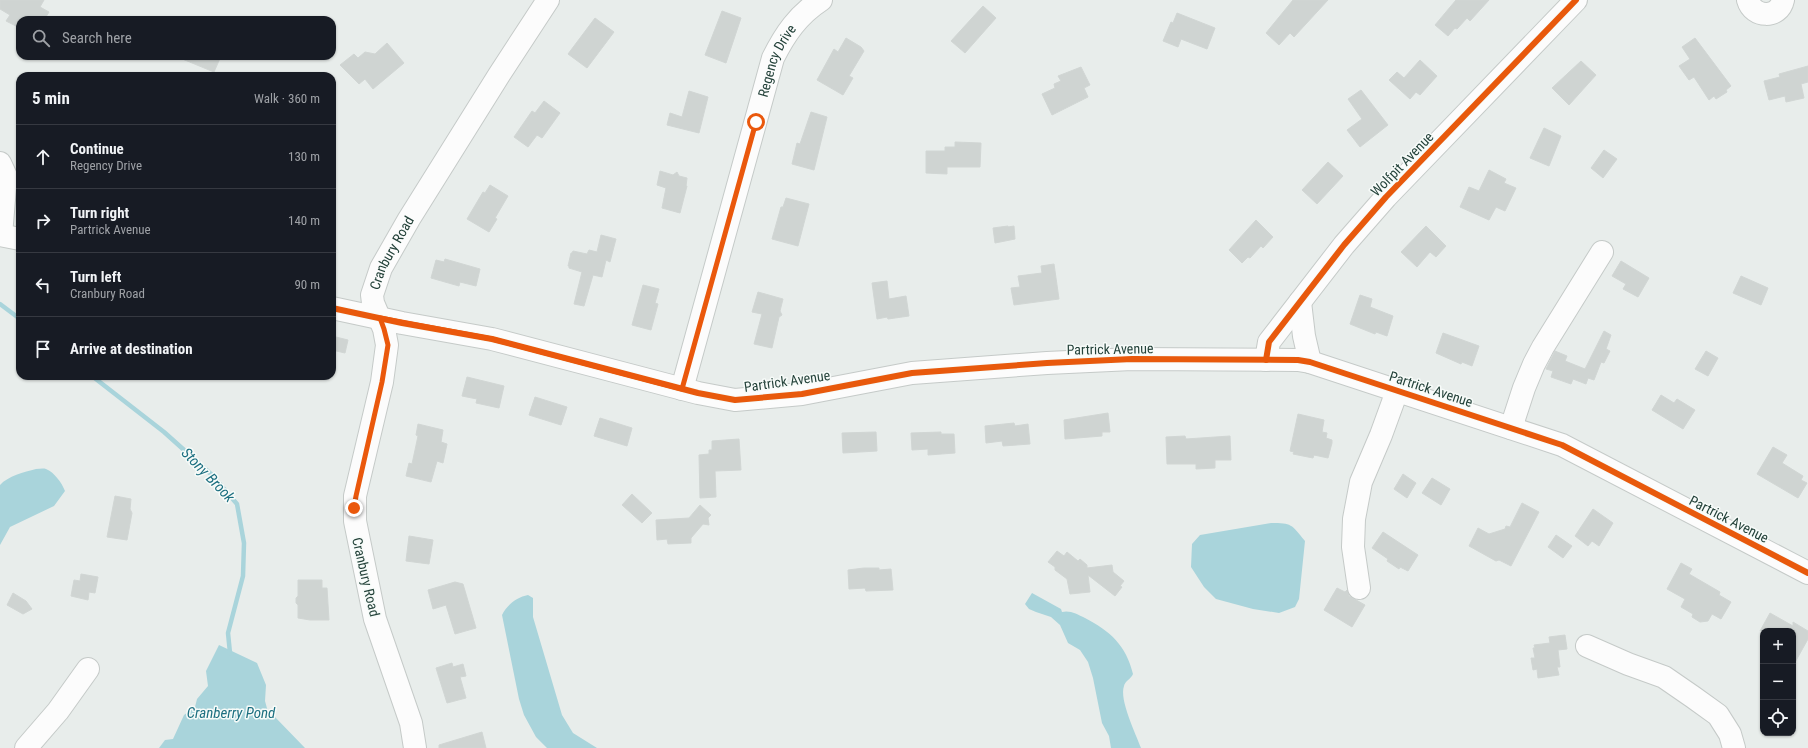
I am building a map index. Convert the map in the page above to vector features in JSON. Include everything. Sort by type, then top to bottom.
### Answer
[{"type":"street","name":"Cranbury Road","points":[[415,748],[411,723],[375,619],[355,521],[356,496],[382,382],[388,345],[372,295],[374,286],[388,255],[431,182],[548,0]]},
{"type":"street","name":"Regency Drive","points":[[682,389],[773,58],[783,37],[795,21],[811,6],[821,0]]},
{"type":"street","name":"Wolfpit Avenue","points":[[1266,360],[1269,342],[1344,245],[1386,197],[1576,0]]},
{"type":"street","points":[[1748,0],[1753,9],[1758,13],[1769,14],[1779,8],[1783,0]]},
{"type":"street","points":[[0,163],[6,176],[7,236]]},
{"type":"street","points":[[1511,428],[1524,388],[1534,364],[1602,252]]},
{"type":"street","points":[[1300,302],[1304,336],[1310,362]]},
{"type":"street","name":"Partrick Avenue","points":[[336,309],[498,341],[713,397],[735,400],[749,400],[808,392],[912,373],[943,370],[1095,360],[1266,360],[1310,362],[1562,445],[1808,573]]},
{"type":"street","points":[[1360,588],[1353,547],[1354,519],[1361,482],[1381,435],[1397,391]]},
{"type":"street","points":[[1588,646],[1628,664],[1664,677],[1693,697],[1718,715],[1730,734],[1734,748]]},
{"type":"street","points":[[26,748],[58,711],[88,669]]},
{"type":"water","points":[[36,469],[49,470],[60,481],[65,491],[54,506],[10,527],[0,545],[0,485],[21,473]]},
{"type":"water","points":[[1271,523],[1283,523],[1291,526],[1305,541],[1299,599],[1295,607],[1279,613],[1253,609],[1216,599],[1204,587],[1191,567],[1192,544],[1200,535]]},
{"type":"water","points":[[1032,593],[1061,609],[1062,612],[1074,613],[1094,623],[1116,640],[1121,647],[1130,664],[1133,674],[1125,684],[1123,692],[1124,700],[1141,748],[1111,748],[1109,736],[1102,723],[1093,678],[1088,662],[1080,650],[1068,643],[1060,625],[1051,617],[1029,609],[1025,604]]},
{"type":"water","points":[[528,595],[533,598],[533,617],[562,715],[573,733],[597,748],[547,748],[536,737],[524,715],[519,699],[502,615],[513,602]]},
{"type":"water","name":"Cranberry Pond","points":[[219,645],[257,663],[266,685],[265,701],[268,712],[275,717],[305,748],[159,748],[165,740],[173,739],[184,715],[195,707],[197,699],[208,686],[206,671]]},
{"type":"building","points":[[0,0],[44,0],[40,7],[49,12],[46,16],[16,16],[16,26],[6,21],[10,15],[0,9]]},
{"type":"building","points":[[1293,0],[1328,0],[1294,37],[1290,33],[1279,45],[1266,33]]},
{"type":"building","points":[[1456,0],[1489,0],[1470,21],[1467,18],[1448,36],[1435,25]]},
{"type":"building","points":[[983,6],[996,18],[965,53],[951,41]]},
{"type":"building","points":[[722,11],[741,18],[726,63],[705,55]]},
{"type":"building","points":[[1177,13],[1215,28],[1207,49],[1181,39],[1178,47],[1163,41],[1171,22],[1173,23]]},
{"type":"building","points":[[595,18],[614,32],[587,68],[568,54]]},
{"type":"building","points":[[846,38],[861,47],[864,51],[849,76],[853,78],[843,95],[817,80],[834,49],[838,52]]},
{"type":"building","points":[[1695,38],[1731,86],[1726,90],[1727,92],[1716,99],[1714,96],[1709,100],[1694,77],[1689,80],[1679,66],[1690,59],[1682,47]]},
{"type":"building","points":[[387,43],[404,63],[373,89],[365,79],[359,84],[340,65],[354,54],[358,58],[365,52],[375,54]]},
{"type":"building","points":[[185,60],[219,60],[214,72]]},
{"type":"building","points":[[1420,60],[1437,76],[1420,95],[1416,92],[1410,99],[1389,80],[1397,72],[1404,78]]},
{"type":"building","points":[[1581,61],[1596,75],[1569,105],[1552,88]]},
{"type":"building","points":[[1808,66],[1808,82],[1801,84],[1804,98],[1786,102],[1785,96],[1769,100],[1764,81],[1780,77],[1779,74]]},
{"type":"building","points":[[1081,67],[1090,85],[1084,88],[1088,97],[1052,115],[1042,94],[1055,88],[1054,84],[1061,81],[1058,76]]},
{"type":"building","points":[[1361,90],[1388,125],[1360,147],[1347,130],[1362,119],[1348,99]]},
{"type":"building","points":[[689,91],[708,97],[699,133],[667,125],[670,113],[682,117]]},
{"type":"building","points":[[544,101],[560,113],[542,138],[537,135],[528,147],[514,137],[532,111],[535,113]]},
{"type":"building","points":[[811,112],[827,117],[814,170],[792,164],[797,143],[800,144]]},
{"type":"building","points":[[1544,128],[1561,136],[1549,166],[1530,158]]},
{"type":"building","points":[[955,142],[981,143],[980,167],[947,167],[947,174],[926,173],[926,151],[945,151],[945,147],[955,147]]},
{"type":"building","points":[[1604,150],[1617,159],[1603,178],[1591,168]]},
{"type":"building","points":[[1328,162],[1343,176],[1317,204],[1302,190]]},
{"type":"building","points":[[1489,170],[1506,179],[1504,183],[1516,188],[1505,211],[1496,207],[1489,220],[1460,207],[1469,187],[1479,191]]},
{"type":"building","points":[[660,171],[673,175],[677,172],[679,176],[687,178],[687,186],[680,213],[662,208],[666,188],[657,185]]},
{"type":"building","points":[[490,185],[508,196],[495,218],[497,219],[489,232],[467,219],[483,192],[485,193]]},
{"type":"building","points":[[786,198],[809,204],[798,246],[772,239],[781,207],[783,207]]},
{"type":"building","points":[[1256,220],[1273,237],[1263,248],[1261,246],[1250,258],[1248,257],[1242,263],[1229,250]]},
{"type":"building","points":[[1014,226],[1015,239],[995,243],[993,228]]},
{"type":"building","points":[[1426,226],[1446,246],[1436,257],[1430,252],[1417,267],[1401,252]]},
{"type":"building","points":[[601,235],[616,239],[610,262],[606,260],[602,277],[593,275],[584,306],[574,304],[582,272],[569,268],[568,266],[571,253],[573,251],[587,254],[589,250],[597,252]]},
{"type":"building","points":[[445,259],[480,269],[476,286],[460,282],[459,286],[431,278],[436,260],[444,262]]},
{"type":"building","points":[[1621,261],[1649,278],[1638,297],[1623,289],[1626,284],[1612,276]]},
{"type":"building","points":[[1054,264],[1059,299],[1014,305],[1011,288],[1020,287],[1018,276],[1042,273],[1041,266]]},
{"type":"building","points":[[1741,276],[1768,288],[1761,305],[1733,293]]},
{"type":"building","points":[[887,281],[889,299],[906,296],[909,316],[877,319],[872,283]]},
{"type":"building","points":[[643,285],[659,289],[655,303],[658,304],[651,330],[632,325]]},
{"type":"building","points":[[758,292],[783,299],[780,311],[782,315],[779,317],[772,348],[754,344],[762,314],[752,312]]},
{"type":"building","points":[[1360,295],[1372,299],[1370,307],[1393,316],[1387,336],[1376,332],[1375,334],[1350,324]]},
{"type":"building","points":[[1604,331],[1611,335],[1606,349],[1610,351],[1604,363],[1601,362],[1594,380],[1588,378],[1586,384],[1573,379],[1571,384],[1551,377],[1553,371],[1546,369],[1555,351],[1567,356],[1565,361],[1585,369]]},
{"type":"building","points":[[1443,333],[1479,346],[1472,366],[1462,362],[1461,364],[1436,353]]},
{"type":"building","points":[[336,337],[348,340],[345,353],[336,351]]},
{"type":"building","points":[[1706,351],[1718,358],[1708,376],[1695,369]]},
{"type":"building","points":[[467,377],[504,386],[499,408],[476,403],[477,399],[462,396]]},
{"type":"building","points":[[1661,395],[1674,403],[1677,399],[1695,410],[1683,429],[1652,410]]},
{"type":"building","points":[[535,397],[567,407],[561,425],[529,415]]},
{"type":"building","points":[[1108,413],[1110,432],[1102,432],[1102,436],[1065,439],[1064,420]]},
{"type":"building","points":[[1298,414],[1324,420],[1322,432],[1327,433],[1326,438],[1332,440],[1328,458],[1314,455],[1313,458],[1293,454],[1294,452],[1290,451]]},
{"type":"building","points":[[600,418],[632,428],[627,446],[594,436]]},
{"type":"building","points":[[1014,423],[1015,426],[1028,424],[1030,444],[1003,446],[1002,441],[986,443],[985,426]]},
{"type":"building","points":[[418,424],[443,430],[441,442],[447,444],[443,463],[437,461],[431,482],[406,476],[409,463],[412,464],[418,436],[416,435]]},
{"type":"building","points":[[876,432],[877,451],[843,453],[842,433]]},
{"type":"building","points":[[941,432],[941,434],[954,434],[955,453],[928,455],[928,449],[912,450],[911,433]]},
{"type":"building","points":[[1185,436],[1186,439],[1230,436],[1231,460],[1215,460],[1215,468],[1196,469],[1196,464],[1167,464],[1166,437]]},
{"type":"building","points":[[739,439],[741,470],[715,471],[716,497],[700,498],[699,455],[709,454],[709,450],[712,450],[712,441]]},
{"type":"building","points":[[1773,447],[1787,455],[1782,463],[1803,476],[1801,480],[1807,483],[1798,498],[1757,474]]},
{"type":"building","points":[[1403,474],[1416,483],[1407,498],[1394,489]]},
{"type":"building","points":[[1432,478],[1450,489],[1441,505],[1422,493]]},
{"type":"building","points":[[632,494],[652,513],[642,523],[622,505]]},
{"type":"building","points":[[115,496],[131,499],[130,509],[132,513],[127,540],[107,537]]},
{"type":"building","points":[[1522,503],[1539,512],[1511,566],[1499,560],[1496,561],[1469,546],[1478,528],[1489,534],[1505,529],[1506,526],[1510,527]]},
{"type":"building","points":[[700,505],[711,515],[708,518],[709,525],[703,524],[691,538],[691,543],[668,544],[667,539],[657,540],[656,520],[689,518]]},
{"type":"building","points":[[1593,509],[1613,523],[1599,546],[1592,541],[1588,546],[1575,536]]},
{"type":"building","points":[[1383,532],[1418,555],[1408,571],[1400,567],[1399,569],[1372,548]]},
{"type":"building","points":[[1556,535],[1572,546],[1563,558],[1548,547]]},
{"type":"building","points":[[409,536],[433,540],[429,564],[406,561]]},
{"type":"building","points":[[1057,551],[1064,556],[1067,552],[1078,561],[1080,559],[1087,565],[1087,568],[1112,565],[1113,572],[1124,581],[1120,586],[1122,587],[1115,596],[1088,575],[1090,592],[1070,594],[1067,579],[1055,570],[1055,567],[1048,562]]},
{"type":"building","points":[[1681,563],[1692,569],[1689,574],[1720,592],[1719,595],[1731,602],[1721,619],[1712,614],[1708,621],[1700,622],[1692,617],[1693,614],[1681,607],[1685,599],[1667,589]]},
{"type":"building","points":[[879,568],[879,570],[891,569],[893,590],[866,591],[865,588],[849,589],[848,570]]},
{"type":"building","points":[[81,574],[98,577],[95,593],[89,592],[88,600],[71,596],[74,580],[80,581]]},
{"type":"building","points":[[298,580],[322,580],[322,588],[327,588],[329,620],[310,620],[298,618],[298,605],[296,603],[296,598],[298,596]]},
{"type":"building","points":[[455,582],[463,584],[476,628],[455,634],[446,605],[433,609],[428,590]]},
{"type":"building","points":[[1337,588],[1345,592],[1347,590],[1349,596],[1365,605],[1352,627],[1324,610]]},
{"type":"building","points":[[13,593],[26,601],[32,609],[23,614],[7,605]]},
{"type":"building","points":[[1770,613],[1793,626],[1793,622],[1808,631],[1808,639],[1796,661],[1796,628],[1762,628]]},
{"type":"building","points":[[1565,635],[1567,649],[1558,650],[1560,667],[1557,667],[1559,675],[1538,678],[1537,669],[1533,670],[1531,658],[1535,658],[1533,648],[1535,648],[1534,645],[1550,643],[1549,637]]},
{"type":"building","points":[[452,663],[453,667],[463,664],[466,676],[460,677],[466,698],[447,703],[436,668]]},
{"type":"building","points":[[482,732],[486,748],[439,748],[439,745]]},
{"type":"waterway","name":"Stony Brook","points":[[0,304],[16,316]]},
{"type":"waterway","name":"Stony Brook","points":[[97,380],[164,432],[212,475],[237,504],[244,543],[243,576],[228,633],[230,653]]},
{"type":"cycle path","points":[[1266,360],[1269,342],[1344,245],[1386,197],[1576,0]]},
{"type":"cycle path","points":[[336,309],[402,323],[492,339],[698,393],[735,400],[802,394],[912,373],[1047,363],[1132,359],[1298,360],[1310,362],[1562,445],[1808,573]]},
{"type":"route","points":[[354,508],[382,382],[388,345],[380,318],[492,339],[682,389],[756,122]]}]
